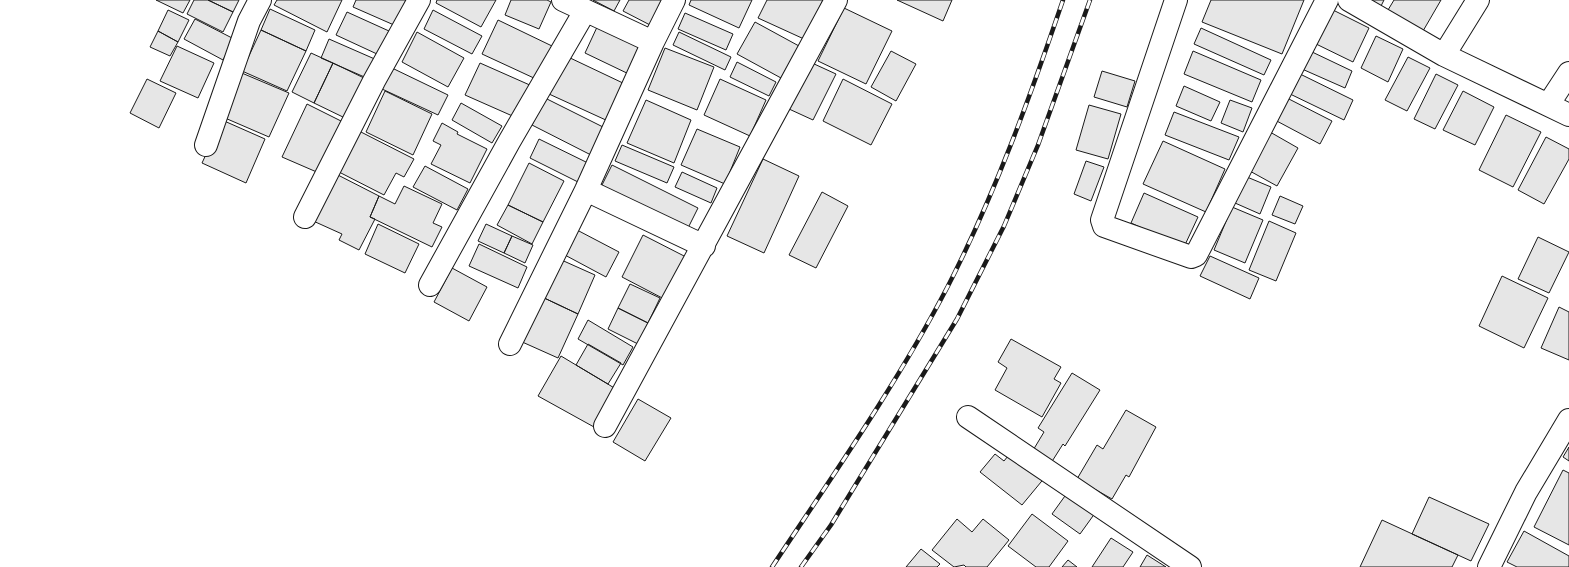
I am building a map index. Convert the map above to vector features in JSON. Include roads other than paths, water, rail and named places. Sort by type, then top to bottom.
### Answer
[{"type":"street","points":[[206,145],[249,21],[260,0]]},
{"type":"street","points":[[305,218],[374,81],[419,0]]},
{"type":"street","points":[[563,0],[653,42]]},
{"type":"street","points":[[510,344],[586,190],[653,42],[674,0]]},
{"type":"street","points":[[605,426],[704,246],[836,0]]},
{"type":"street","points":[[1176,0],[1102,220],[1104,226],[1191,257],[1196,255],[1200,248],[1327,0]]},
{"type":"street","points":[[1349,0],[1444,56],[1569,115]]},
{"type":"street","points":[[1444,56],[1478,0]]},
{"type":"street","points":[[430,285],[509,142],[585,11]]},
{"type":"street","points":[[1548,105],[1569,73]]},
{"type":"street","points":[[586,190],[704,246]]},
{"type":"street","points":[[968,417],[1190,567]]},
{"type":"street","points":[[1489,567],[1526,492],[1569,420]]},
{"type":"railway","points":[[772,567],[886,394],[948,286],[981,216],[1011,145],[1063,0]]},
{"type":"railway","points":[[801,567],[831,525],[957,319],[1004,226],[1038,145],[1090,0]]}]
